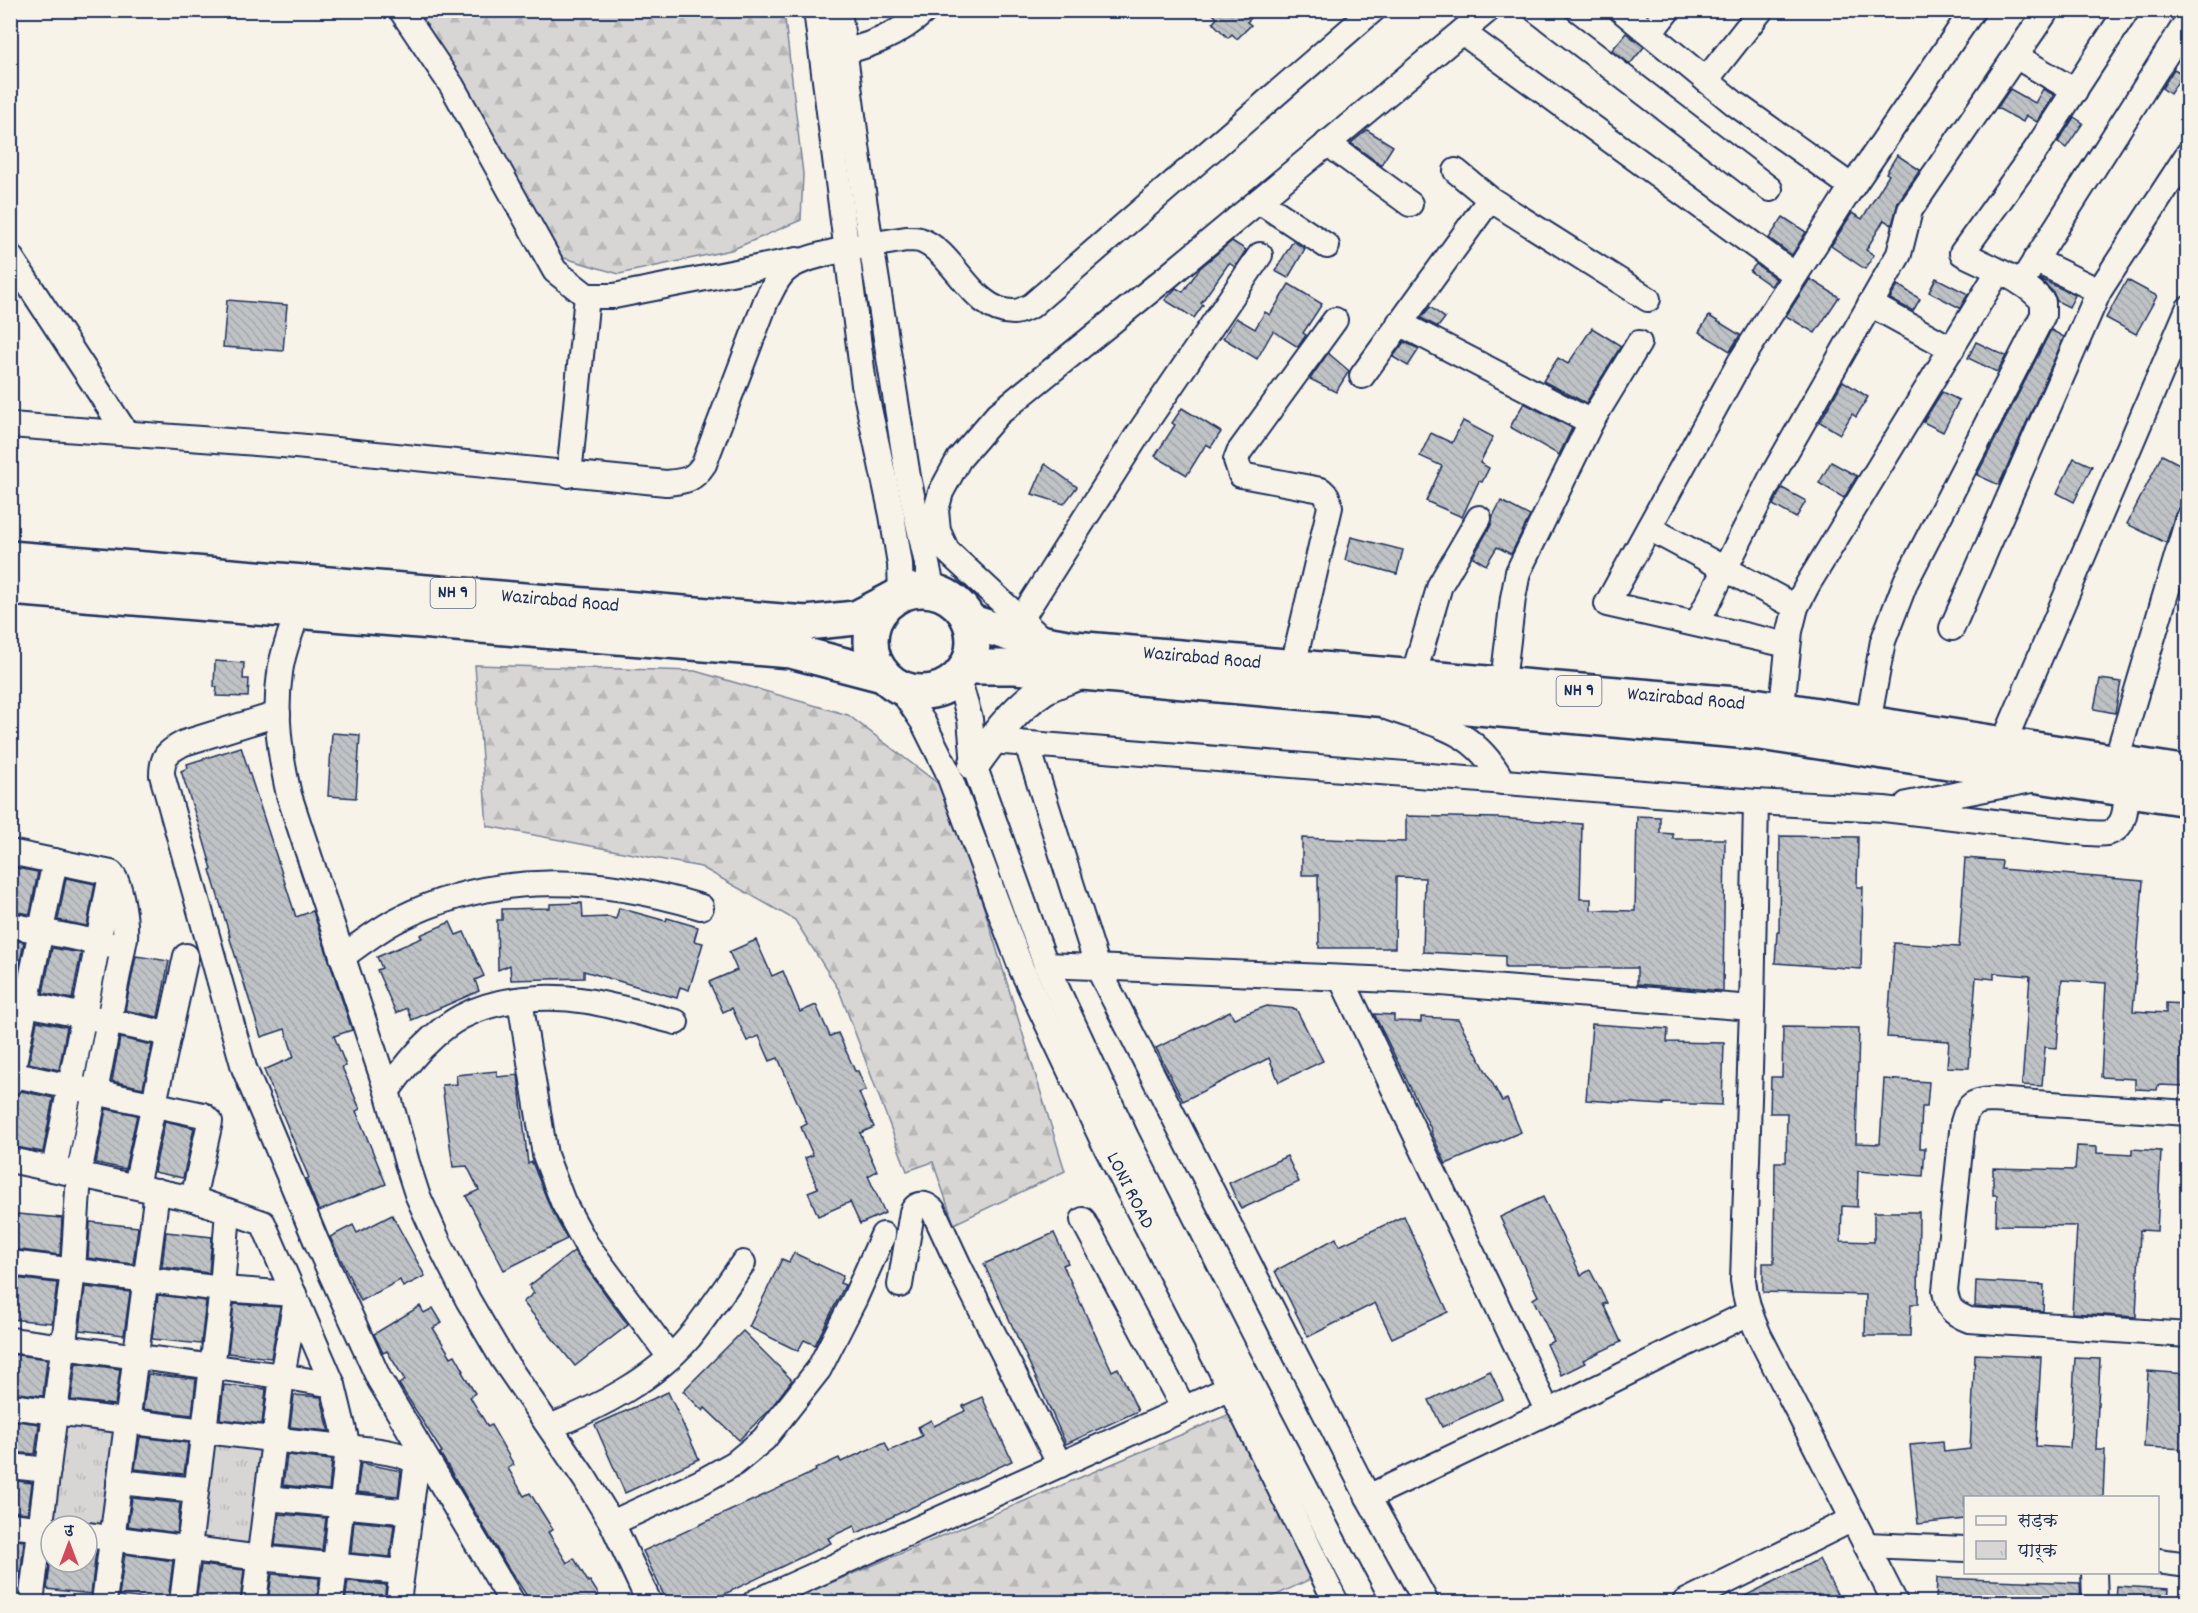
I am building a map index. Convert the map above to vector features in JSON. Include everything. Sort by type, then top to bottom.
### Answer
[{"type":"highway","name":"Wazirabad Road","points":[[10,558],[806,623],[856,618],[908,595]]},
{"type":"highway","name":"Wazirabad Road","points":[[10,588],[790,651],[892,682]]},
{"type":"highway","points":[[941,593],[958,605],[969,621],[973,645],[962,673],[949,685],[935,691],[921,693],[892,682],[872,657],[870,636],[877,616],[908,595],[941,593]]},
{"type":"highway","name":"Wazirabad Road","points":[[969,621],[1028,640],[1073,648],[1413,677],[1501,697]]},
{"type":"highway","name":"Wazirabad Road","points":[[962,673],[1015,667],[1361,698],[1501,697],[1780,723],[1868,723],[2002,744],[2123,772],[2187,799]]},
{"type":"highway","name":"Wazirabad Road","points":[[1780,723],[2044,778],[2123,772],[2187,773]]},
{"type":"main road","points":[[968,775],[992,741],[1023,705],[1046,688],[1084,673]]},
{"type":"street","points":[[401,10],[452,86],[555,271],[587,296],[614,296],[906,239],[919,240],[935,249],[983,300],[997,309],[1015,312],[1031,306],[1373,10]]},
{"type":"street","points":[[816,10],[833,53],[871,245],[908,477],[908,595]]},
{"type":"street","points":[[839,10],[833,53],[846,250],[864,385],[908,595]]},
{"type":"street","points":[[833,53],[883,39],[912,23],[926,10]]},
{"type":"street","points":[[1046,643],[947,551],[938,531],[936,510],[948,475],[972,442],[998,414],[1488,10]]},
{"type":"street","points":[[1536,10],[1770,189]]},
{"type":"street","points":[[1621,10],[1734,103],[1852,187]]},
{"type":"street","points":[[1650,33],[1668,10]]},
{"type":"street","points":[[1706,80],[1761,10]]},
{"type":"street","points":[[1788,645],[1607,604],[1740,362],[1852,187],[1973,10]]},
{"type":"street","points":[[1697,624],[1771,478],[1899,254],[1910,210],[2017,57],[2047,10]]},
{"type":"street","points":[[1868,723],[1883,641],[1894,608],[2043,315],[2043,302],[2021,283],[1962,253],[2036,151],[2127,10]]},
{"type":"street","points":[[2021,283],[2187,20]]},
{"type":"street","points":[[1462,32],[1795,275]]},
{"type":"street","points":[[2017,57],[2075,90]]},
{"type":"street","points":[[1327,143],[1410,204]]},
{"type":"street","points":[[1952,628],[2099,291],[2187,153]]},
{"type":"street","points":[[1456,171],[1490,199],[1648,299]]},
{"type":"street","points":[[1362,376],[1490,199]]},
{"type":"street","points":[[1259,201],[1327,246]]},
{"type":"street","points":[[1022,620],[1137,436],[1260,255]]},
{"type":"street","points":[[10,256],[126,434]]},
{"type":"street","points":[[10,425],[296,447],[569,475],[666,483],[686,481],[698,473],[704,464],[775,283],[786,270],[803,259]]},
{"type":"street","points":[[2036,260],[2099,291]]},
{"type":"street","points":[[1780,723],[1788,645],[1796,607],[1998,272]]},
{"type":"street","points":[[569,475],[587,296]]},
{"type":"street","points":[[1870,304],[1952,349]]},
{"type":"street","points":[[2002,744],[2187,309]]},
{"type":"street","points":[[1293,666],[1330,507],[1327,496],[1321,490],[1241,475],[1236,460],[1239,452],[1335,320]]},
{"type":"street","points":[[1399,323],[1592,422]]},
{"type":"street","points":[[1501,697],[1518,572],[1592,422],[1639,343]]},
{"type":"street","points":[[1413,677],[1440,585],[1479,518]]},
{"type":"street","points":[[992,741],[1503,782],[1884,809],[2108,833],[2120,825],[2125,814],[2123,772],[2187,519]]},
{"type":"street","points":[[1649,528],[1796,607]]},
{"type":"street","points":[[298,610],[280,671],[278,714],[281,760],[289,795],[387,1091],[417,1194],[468,1300],[502,1358],[612,1523],[649,1602]]},
{"type":"street","points":[[962,673],[970,719],[968,775]]},
{"type":"street","points":[[892,682],[968,775]]},
{"type":"street","points":[[1361,698],[1465,737],[1485,753],[1503,782]]},
{"type":"street","points":[[278,714],[184,743],[171,750],[162,761],[162,775],[244,1068],[317,1243],[379,1379],[512,1602]]},
{"type":"street","points":[[1028,744],[1098,968],[1368,1497],[1426,1602]]},
{"type":"street","name":"LONI ROAD","points":[[968,775],[1046,965],[1103,1114],[1328,1600]]},
{"type":"street","name":"LONI ROAD","points":[[968,775],[1022,970],[1248,1378],[1365,1602]]},
{"type":"street","points":[[1884,809],[2044,778]]},
{"type":"street","points":[[1755,801],[1752,1008],[1743,1280],[1749,1313],[1895,1602]]},
{"type":"street","points":[[10,852],[111,873],[116,879],[125,924],[123,948],[79,1174],[73,1271],[48,1470],[47,1514]]},
{"type":"street","points":[[55,861],[41,931],[18,1002],[11,1077],[203,1115],[210,1122],[193,1199]]},
{"type":"street","points":[[54,1169],[111,873]]},
{"type":"street","points":[[342,957],[396,920],[447,897],[474,891],[546,883],[586,883],[666,897],[701,907]]},
{"type":"street","points":[[10,925],[123,948]]},
{"type":"street","points":[[104,1602],[145,1280],[146,1189],[154,1104],[186,956]]},
{"type":"street","points":[[1046,965],[1416,981],[1752,1008]]},
{"type":"street","points":[[1341,978],[1548,1413]]},
{"type":"street","points":[[387,1091],[424,1046],[445,1028],[462,1017],[493,1006],[520,1000],[548,998],[585,1000],[676,1022]]},
{"type":"street","points":[[520,1000],[545,1155],[563,1202],[586,1244],[670,1357]]},
{"type":"street","points":[[18,1002],[169,1034]]},
{"type":"street","points":[[2187,1113],[1992,1100],[1976,1101],[1966,1111],[1963,1122],[1945,1291],[1947,1303],[1954,1314],[1969,1320],[2187,1335]]},
{"type":"street","points":[[10,1160],[193,1199],[263,1223],[333,1385],[348,1447],[331,1602]]},
{"type":"street","points":[[900,1285],[912,1212],[921,1204],[928,1205],[933,1210],[1060,1465]]},
{"type":"street","points":[[182,1602],[222,1289],[228,1211]]},
{"type":"street","points":[[1083,1220],[1184,1409]]},
{"type":"street","points":[[612,1523],[727,1468],[764,1439],[819,1369],[855,1298],[883,1235]]},
{"type":"street","points":[[10,1263],[295,1297]]},
{"type":"street","points":[[550,1427],[612,1398],[670,1357],[688,1338],[743,1263]]},
{"type":"street","points":[[254,1602],[282,1376],[295,1297]]},
{"type":"street","points":[[1368,1497],[1548,1413],[1749,1313]]},
{"type":"street","points":[[10,1340],[282,1376],[333,1385]]},
{"type":"street","points":[[755,1602],[1230,1388]]},
{"type":"street","points":[[10,1406],[274,1440],[348,1447],[412,1459],[416,1468],[398,1602]]},
{"type":"street","points":[[10,1466],[48,1470]]},
{"type":"street","points":[[120,1482],[196,1490]]},
{"type":"street","points":[[267,1498],[411,1512]]},
{"type":"street","points":[[1685,1602],[1853,1519]]},
{"type":"street","points":[[10,1525],[39,1528]]},
{"type":"street","points":[[99,1536],[260,1558],[401,1572]]},
{"type":"street","points":[[1866,1545],[1964,1550]]},
{"type":"street","points":[[10,1600],[30,1602],[39,1561]]},
{"type":"street","points":[[2159,1561],[2187,1564]]},
{"type":"street","points":[[2094,1574],[2095,1602]]},
{"type":"green space","points":[[413,11],[784,11],[803,174],[801,220],[731,250],[619,274],[561,257],[493,134]]},
{"type":"green space","points":[[475,665],[695,671],[848,715],[948,791],[1065,1171],[954,1224],[933,1162],[907,1171],[839,990],[795,920],[701,867],[487,826]]},
{"type":"green space","points":[[1230,1414],[1321,1574],[1262,1602],[786,1602]]},
{"type":"green space","points":[[59,1418],[120,1425],[106,1534],[99,1531],[99,1514],[52,1514]]},
{"type":"green space","points":[[208,1438],[267,1444],[254,1552],[195,1545]]},
{"type":"building","points":[[1209,10],[1243,10],[1251,18],[1247,22],[1251,25],[1237,39],[1232,34],[1228,38],[1213,23],[1217,18]]},
{"type":"building","points":[[1626,33],[1644,47],[1630,64],[1612,50]]},
{"type":"building","points":[[2174,69],[2183,74],[2170,94],[2162,88]]},
{"type":"building","points":[[2010,89],[2035,103],[2043,89],[2054,95],[2037,122],[2026,115],[2023,122],[1997,108]]},
{"type":"building","points":[[2074,117],[2083,123],[2066,148],[2058,142]]},
{"type":"building","points":[[1367,130],[1393,146],[1381,165],[1351,143]]},
{"type":"building","points":[[1897,155],[1920,170],[1898,202],[1892,225],[1884,220],[1866,250],[1874,255],[1865,269],[1831,246],[1852,213],[1862,219],[1889,175],[1886,173]]},
{"type":"building","points":[[1783,217],[1806,232],[1792,255],[1769,238]]},
{"type":"building","points":[[1232,241],[1246,250],[1235,267],[1229,263],[1201,303],[1203,305],[1194,318],[1165,300],[1176,288],[1183,292],[1200,268]]},
{"type":"building","points":[[1293,241],[1305,249],[1288,278],[1275,271]]},
{"type":"building","points":[[1756,264],[1776,279],[1771,286],[1750,271]]},
{"type":"building","points":[[1936,278],[1968,294],[1960,308],[1929,292]]},
{"type":"building","points":[[1810,279],[1839,297],[1815,333],[1786,316]]},
{"type":"building","points":[[2040,279],[2075,295],[2069,307],[2057,301],[2053,292]]},
{"type":"building","points":[[2127,280],[2157,296],[2136,334],[2106,318]]},
{"type":"building","points":[[1289,284],[1322,304],[1303,333],[1306,335],[1298,347],[1273,331],[1257,359],[1223,338],[1236,318],[1255,329],[1265,312],[1270,315]]},
{"type":"building","points":[[1898,285],[1920,299],[1913,311],[1890,299]]},
{"type":"building","points":[[227,300],[287,305],[283,351],[223,347]]},
{"type":"building","points":[[1430,307],[1445,318],[1438,327],[1421,318]]},
{"type":"building","points":[[1709,316],[1740,335],[1730,351],[1699,332]]},
{"type":"building","points":[[1592,328],[1621,346],[1586,403],[1543,381],[1558,358],[1568,364]]},
{"type":"building","points":[[2051,330],[2064,337],[1999,485],[1977,475]]},
{"type":"building","points":[[1404,342],[1419,349],[1408,366],[1393,357]]},
{"type":"building","points":[[1976,342],[2006,356],[1997,372],[1968,358]]},
{"type":"building","points":[[1328,353],[1349,371],[1336,392],[1310,379]]},
{"type":"building","points":[[1843,381],[1868,397],[1856,417],[1852,414],[1840,434],[1820,422]]},
{"type":"building","points":[[1942,392],[1959,400],[1943,432],[1923,422]]},
{"type":"building","points":[[1524,403],[1572,428],[1559,455],[1510,427]]},
{"type":"building","points":[[1182,408],[1221,432],[1211,447],[1206,444],[1187,475],[1155,456],[1175,425],[1172,423]]},
{"type":"building","points":[[1463,421],[1493,437],[1480,463],[1489,468],[1482,482],[1479,481],[1462,517],[1426,501],[1442,466],[1420,456],[1431,433],[1452,443]]},
{"type":"building","points":[[2162,455],[2187,468],[2187,503],[2175,514],[2166,543],[2127,524]]},
{"type":"building","points":[[2074,458],[2092,466],[2074,502],[2057,493]]},
{"type":"building","points":[[1831,462],[1857,476],[1844,498],[1819,483]]},
{"type":"building","points":[[1045,464],[1077,487],[1064,504],[1032,494]]},
{"type":"building","points":[[1782,488],[1806,501],[1796,518],[1773,505]]},
{"type":"building","points":[[1501,501],[1530,516],[1511,554],[1497,547],[1486,565],[1473,557]]},
{"type":"building","points":[[1351,537],[1403,550],[1397,574],[1345,560]]},
{"type":"building","points":[[215,661],[244,663],[243,679],[249,679],[248,697],[216,696]]},
{"type":"building","points":[[2100,679],[2121,682],[2115,713],[2094,709]]},
{"type":"building","points":[[332,733],[360,735],[356,798],[328,796]]},
{"type":"building","points":[[241,747],[296,917],[313,911],[352,1030],[334,1036],[346,1066],[342,1067],[360,1109],[356,1111],[386,1184],[319,1211],[306,1179],[309,1178],[264,1070],[294,1057],[285,1029],[261,1037],[181,771],[188,768],[187,764]]},
{"type":"building","points":[[1406,816],[1498,818],[1582,824],[1580,899],[1591,899],[1591,910],[1635,911],[1637,816],[1660,817],[1660,833],[1673,834],[1673,839],[1725,839],[1723,991],[1637,984],[1637,968],[1505,968],[1505,956],[1423,952],[1425,878],[1396,877],[1395,948],[1319,948],[1318,875],[1302,875],[1302,838],[1406,842]]},
{"type":"building","points":[[1780,836],[1858,837],[1857,887],[1863,887],[1861,969],[1775,963],[1777,932],[1779,932]]},
{"type":"building","points":[[1965,858],[2002,861],[2001,869],[2143,881],[2133,1011],[2166,1013],[2166,1003],[2187,1004],[2185,1086],[2158,1085],[2157,1090],[2135,1089],[2135,1079],[2101,1077],[2106,983],[2062,980],[2057,1048],[2045,1047],[2042,1086],[2022,1085],[2030,976],[1994,973],[1994,979],[1976,977],[1969,1068],[1947,1067],[1949,1041],[1887,1037],[1894,943],[1959,947]]},
{"type":"building","points":[[10,867],[38,872],[30,914],[10,911]]},
{"type":"building","points":[[66,878],[95,884],[87,926],[58,920]]},
{"type":"building","points":[[582,903],[583,918],[616,919],[619,908],[698,927],[694,941],[703,943],[689,990],[680,987],[677,998],[584,971],[584,978],[511,980],[510,965],[498,970],[497,920],[502,920],[502,909],[550,908],[550,904]]},
{"type":"building","points":[[450,922],[456,935],[464,932],[484,976],[475,980],[479,991],[412,1020],[407,1008],[396,1013],[377,970],[382,968],[377,957],[422,938],[420,935]]},
{"type":"building","points":[[10,940],[24,942],[15,987],[10,987]]},
{"type":"building","points":[[756,940],[772,976],[783,971],[800,1012],[816,1005],[830,1036],[838,1033],[866,1090],[859,1093],[874,1127],[860,1133],[877,1171],[868,1176],[885,1213],[860,1224],[850,1202],[818,1216],[808,1192],[818,1188],[805,1158],[813,1155],[801,1127],[807,1124],[778,1058],[770,1061],[759,1036],[747,1041],[732,1008],[723,1012],[709,982],[737,970],[729,952]]},
{"type":"building","points":[[52,948],[81,953],[72,999],[43,993]]},
{"type":"building","points":[[136,956],[169,961],[158,1017],[125,1010]]},
{"type":"building","points":[[1267,1006],[1296,1009],[1323,1061],[1279,1082],[1269,1058],[1183,1101],[1156,1048],[1230,1011],[1234,1018]]},
{"type":"building","points":[[1374,1014],[1394,1015],[1394,1021],[1421,1022],[1421,1017],[1458,1019],[1502,1101],[1507,1099],[1521,1132],[1446,1164]]},
{"type":"building","points":[[37,1021],[67,1027],[59,1070],[29,1063]]},
{"type":"building","points":[[1592,1024],[1668,1029],[1667,1042],[1724,1043],[1722,1105],[1663,1103],[1663,1105],[1586,1100]]},
{"type":"building","points":[[1783,1027],[1859,1028],[1856,1143],[1880,1144],[1884,1079],[1929,1082],[1927,1107],[1922,1107],[1920,1148],[1925,1148],[1923,1176],[1858,1171],[1857,1207],[1842,1206],[1841,1241],[1874,1242],[1874,1212],[1919,1212],[1918,1304],[1911,1304],[1910,1336],[1865,1336],[1866,1295],[1763,1292],[1763,1263],[1774,1263],[1775,1162],[1786,1162],[1787,1113],[1770,1113],[1771,1077],[1782,1077]]},
{"type":"building","points":[[120,1038],[152,1045],[143,1088],[112,1081]]},
{"type":"building","points":[[497,1071],[497,1077],[518,1075],[528,1164],[532,1162],[550,1207],[567,1239],[504,1270],[466,1196],[479,1190],[467,1166],[453,1167],[442,1085],[457,1084],[456,1075]]},
{"type":"building","points":[[21,1091],[53,1098],[43,1152],[10,1146],[10,1109],[13,1097]]},
{"type":"building","points":[[106,1109],[137,1115],[125,1169],[96,1163]]},
{"type":"building","points":[[165,1121],[194,1128],[183,1178],[154,1172]]},
{"type":"building","points":[[2077,1146],[2097,1147],[2097,1153],[2132,1155],[2132,1149],[2161,1151],[2157,1231],[2140,1230],[2136,1317],[2072,1313],[2077,1226],[1996,1225],[1997,1195],[1993,1195],[1993,1168],[2075,1170]]},
{"type":"building","points":[[1287,1156],[1299,1182],[1241,1209],[1229,1183]]},
{"type":"building","points":[[1543,1197],[1581,1275],[1590,1270],[1607,1303],[1603,1304],[1621,1342],[1583,1360],[1585,1363],[1561,1375],[1547,1344],[1554,1341],[1533,1299],[1538,1296],[1500,1217]]},
{"type":"building","points":[[17,1214],[62,1218],[60,1255],[13,1249]]},
{"type":"building","points":[[392,1215],[425,1276],[403,1287],[400,1280],[361,1301],[330,1237],[353,1225],[357,1233]]},
{"type":"building","points":[[1404,1216],[1448,1312],[1392,1338],[1375,1303],[1308,1337],[1275,1271],[1336,1238],[1339,1246]]},
{"type":"building","points":[[90,1222],[138,1227],[133,1264],[88,1258]]},
{"type":"building","points":[[166,1232],[212,1237],[209,1273],[162,1267]]},
{"type":"building","points":[[1054,1233],[1068,1263],[1063,1265],[1112,1371],[1118,1368],[1138,1411],[1066,1444],[984,1264]]},
{"type":"building","points":[[574,1251],[628,1325],[575,1366],[523,1302],[534,1293],[529,1286]]},
{"type":"building","points":[[794,1253],[843,1276],[840,1283],[845,1285],[815,1345],[804,1340],[798,1351],[749,1327],[782,1259],[789,1262]]},
{"type":"building","points":[[13,1278],[57,1283],[52,1323],[10,1319]]},
{"type":"building","points":[[1976,1281],[2044,1285],[2043,1311],[1975,1306]]},
{"type":"building","points":[[85,1287],[130,1292],[124,1335],[80,1330]]},
{"type":"building","points":[[158,1295],[206,1301],[201,1344],[152,1339]]},
{"type":"building","points":[[234,1304],[280,1307],[271,1358],[228,1353]]},
{"type":"building","points":[[420,1306],[424,1313],[433,1308],[442,1323],[433,1328],[451,1357],[455,1355],[464,1371],[462,1372],[475,1393],[470,1397],[488,1427],[491,1425],[514,1465],[508,1468],[524,1496],[530,1493],[553,1530],[548,1532],[567,1563],[574,1558],[588,1582],[590,1581],[599,1595],[595,1598],[598,1602],[531,1602],[507,1566],[440,1453],[442,1452],[399,1384],[405,1380],[387,1351],[383,1353],[374,1334]]},
{"type":"building","points":[[743,1331],[792,1380],[770,1409],[739,1440],[705,1408],[703,1411],[683,1391]]},
{"type":"building","points":[[10,1354],[47,1359],[43,1396],[10,1392]]},
{"type":"building","points":[[1975,1354],[2041,1357],[2036,1446],[2070,1448],[2075,1358],[2100,1359],[2096,1450],[2105,1450],[2103,1496],[1964,1496],[1964,1519],[1918,1524],[1910,1445],[1943,1442],[1944,1452],[1970,1449]]},
{"type":"building","points":[[76,1363],[120,1369],[115,1405],[71,1400]]},
{"type":"building","points":[[1490,1371],[1503,1399],[1442,1427],[1429,1400]]},
{"type":"building","points":[[2148,1371],[2187,1374],[2187,1449],[2144,1447]]},
{"type":"building","points":[[148,1374],[196,1379],[192,1415],[143,1409]]},
{"type":"building","points":[[224,1385],[266,1389],[262,1424],[220,1419]]},
{"type":"building","points":[[668,1392],[699,1459],[625,1493],[595,1425]]},
{"type":"building","points":[[294,1395],[321,1397],[329,1431],[290,1427]]},
{"type":"building","points":[[982,1397],[1012,1461],[857,1533],[854,1526],[828,1538],[831,1543],[708,1602],[667,1602],[643,1551],[816,1471],[815,1469],[839,1458],[841,1462],[885,1442],[889,1451],[922,1436],[918,1427],[931,1420],[934,1426],[965,1411],[963,1406]]},
{"type":"building","points":[[10,1420],[39,1424],[35,1454],[10,1452]]},
{"type":"building","points":[[140,1437],[188,1443],[184,1474],[135,1469]]},
{"type":"building","points":[[287,1455],[332,1460],[329,1490],[283,1485]]},
{"type":"building","points":[[361,1463],[401,1471],[398,1496],[357,1492]]},
{"type":"building","points":[[10,1480],[32,1483],[28,1513],[10,1511]]},
{"type":"building","points":[[132,1498],[180,1503],[177,1533],[128,1526]]},
{"type":"building","points":[[279,1514],[326,1518],[322,1550],[275,1545]]},
{"type":"building","points":[[354,1521],[394,1525],[390,1557],[351,1553]]},
{"type":"building","points":[[10,1539],[24,1541],[20,1579],[10,1578]]},
{"type":"building","points":[[125,1554],[173,1561],[168,1601],[119,1596]]},
{"type":"building","points":[[1819,1559],[1837,1594],[1819,1602],[1733,1602]]},
{"type":"building","points":[[201,1565],[244,1570],[240,1602],[196,1602]]},
{"type":"building","points":[[49,1574],[93,1574],[91,1594],[47,1589]]},
{"type":"building","points":[[272,1574],[319,1578],[317,1602],[268,1602]]},
{"type":"building","points":[[1937,1578],[2080,1583],[2081,1602],[1936,1602]]},
{"type":"building","points":[[348,1581],[386,1585],[384,1602],[345,1602]]},
{"type":"building","points":[[2117,1586],[2169,1589],[2168,1602],[2116,1602]]}]
